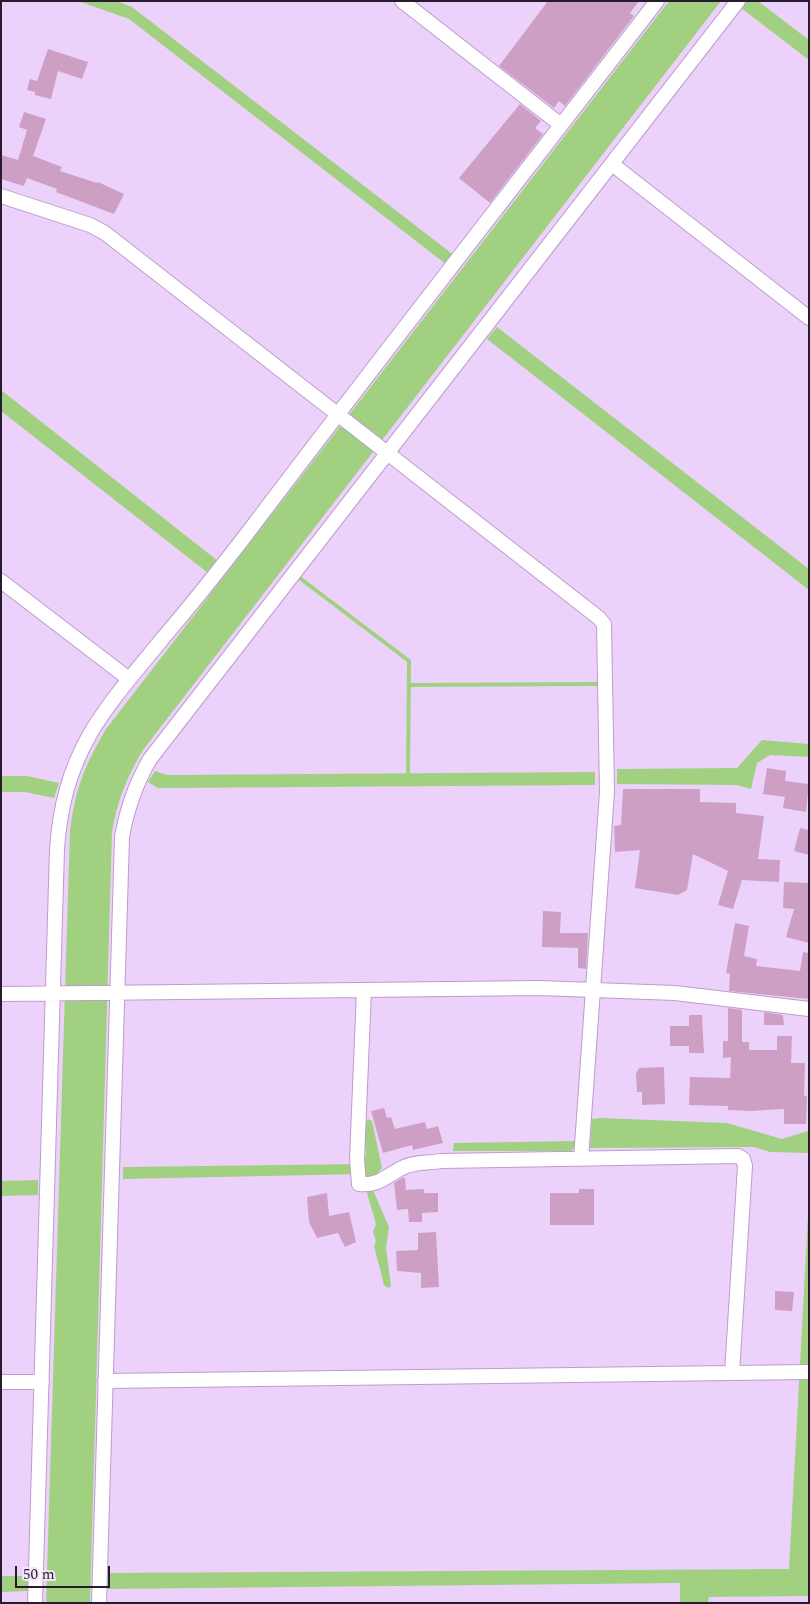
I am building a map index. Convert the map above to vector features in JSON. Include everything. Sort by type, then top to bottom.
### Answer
[{"type":"street","points":[[402,1],[561,125]]},
{"type":"street","points":[[35,1603],[58,993],[57,849],[66,788],[80,753],[92,732],[129,679],[211,581],[657,1]]},
{"type":"street","points":[[99,1603],[115,992],[122,837],[127,809],[135,784],[150,759],[386,450],[738,1]]},
{"type":"street","points":[[612,164],[809,318]]},
{"type":"street","points":[[1,196],[90,226],[105,233],[386,450],[599,618],[604,624],[607,792],[581,1159]]},
{"type":"street","points":[[1,581],[129,679]]},
{"type":"street","points":[[1,994],[540,988],[675,994],[809,1009]]},
{"type":"street","points":[[364,990],[357,1159],[366,1183],[384,1181],[404,1167],[441,1161],[738,1156],[743,1159],[745,1166],[732,1373]]},
{"type":"street","points":[[106,1381],[802,1372]]},
{"type":"street","points":[[1,1382],[42,1382]]},
{"type":"shaded area","points":[[78,1],[116,1],[132,7],[455,256],[447,265],[129,19]]},
{"type":"shaded area","points":[[669,1],[721,1],[143,750],[123,790],[112,832],[90,1603],[46,1603],[70,830],[75,801],[82,778],[106,729]]},
{"type":"shaded area","points":[[747,1],[758,1],[809,40],[809,60],[741,8]]},
{"type":"shaded area","points":[[497,327],[809,569],[809,590],[487,339]]},
{"type":"shaded area","points":[[1,390],[218,561],[208,573],[1,411]]},
{"type":"shaded area","points":[[762,740],[809,744],[809,757],[770,755],[757,763],[751,789],[737,785],[617,784],[617,769],[737,768]]},
{"type":"shaded area","points":[[155,771],[167,775],[595,772],[595,785],[158,788],[148,782]]},
{"type":"shaded area","points":[[1,776],[27,776],[59,783],[54,798],[25,792],[1,792]]},
{"type":"shaded area","points":[[809,1115],[809,1153],[770,1152],[754,1147],[590,1148],[592,1119],[727,1123],[782,1139],[808,1131]]},
{"type":"shaded area","points":[[368,1119],[372,1121],[382,1168],[372,1179],[373,1190],[389,1227],[386,1248],[391,1286],[388,1288],[384,1285],[374,1246],[376,1241],[373,1232],[376,1224],[362,1174],[123,1179],[123,1167],[361,1164],[366,1155],[364,1124]]},
{"type":"shaded area","points":[[575,1141],[575,1147],[571,1151],[453,1151],[454,1143]]},
{"type":"shaded area","points":[[38,1180],[38,1195],[1,1196],[1,1181]]},
{"type":"shaded area","points":[[809,1197],[809,1596],[709,1597],[708,1603],[680,1603],[680,1583],[107,1589],[108,1573],[789,1569]]},
{"type":"shaded area","points":[[1,1576],[27,1576],[28,1591],[1,1592]]},
{"type":"building","points":[[548,1],[639,1],[630,13],[634,16],[565,106],[559,101],[554,108],[499,66]]},
{"type":"building","points":[[48,49],[88,62],[82,79],[58,71],[51,99],[35,95],[35,92],[27,90],[30,79],[37,81]]},
{"type":"building","points":[[520,104],[541,121],[535,128],[543,134],[490,203],[459,178]]},
{"type":"building","points":[[24,112],[46,119],[33,156],[62,167],[60,171],[98,182],[124,194],[114,214],[56,192],[57,189],[27,178],[24,186],[1,179],[1,155],[18,160],[27,130],[19,127]]},
{"type":"building","points":[[767,768],[786,771],[785,781],[809,784],[806,812],[783,808],[785,797],[763,794]]},
{"type":"building","points":[[623,789],[700,789],[700,802],[736,803],[736,813],[764,816],[758,859],[780,860],[779,882],[742,880],[733,909],[718,905],[728,871],[693,854],[687,890],[678,895],[635,888],[640,850],[615,852],[614,826],[621,825]]},
{"type":"building","points":[[800,828],[809,830],[809,855],[794,851]]},
{"type":"building","points":[[784,882],[809,883],[809,943],[786,937],[794,909],[783,908]]},
{"type":"building","points":[[543,911],[561,912],[560,933],[588,933],[586,969],[578,968],[578,948],[542,947]]},
{"type":"building","points":[[735,923],[749,926],[744,956],[757,959],[756,966],[800,971],[803,952],[809,953],[809,999],[729,991],[730,974],[726,973]]},
{"type":"building","points":[[728,1008],[742,1010],[742,1042],[749,1042],[749,1050],[777,1050],[777,1036],[792,1036],[791,1063],[805,1063],[804,1096],[807,1096],[806,1124],[784,1124],[784,1109],[750,1111],[728,1110],[728,1106],[689,1105],[690,1077],[730,1078],[731,1057],[723,1058],[723,1041],[728,1041]]},
{"type":"building","points":[[764,1012],[783,1015],[784,1025],[764,1025]]},
{"type":"building","points":[[689,1015],[702,1015],[704,1053],[689,1053],[689,1046],[670,1046],[670,1026],[689,1026]]},
{"type":"building","points":[[664,1067],[665,1104],[642,1105],[642,1092],[637,1092],[636,1074],[639,1068]]},
{"type":"building","points":[[384,1108],[387,1118],[391,1117],[395,1129],[425,1122],[427,1129],[438,1126],[443,1143],[413,1150],[412,1145],[383,1153],[371,1111]]},
{"type":"building","points":[[405,1178],[406,1190],[424,1189],[424,1193],[438,1193],[438,1212],[422,1213],[422,1222],[409,1222],[408,1209],[397,1210],[394,1183]]},
{"type":"building","points":[[579,1189],[594,1189],[594,1225],[550,1225],[550,1193],[579,1193]]},
{"type":"building","points":[[327,1193],[329,1216],[349,1212],[356,1242],[345,1247],[338,1233],[317,1238],[309,1222],[307,1197]]},
{"type":"building","points":[[436,1232],[439,1287],[421,1288],[421,1273],[397,1271],[396,1251],[418,1250],[418,1233]]},
{"type":"building","points":[[775,1291],[794,1292],[792,1311],[775,1310]]},
{"type":"waterway","points":[[301,579],[409,661],[408,777]]},
{"type":"waterway","points":[[409,685],[599,684]]}]
